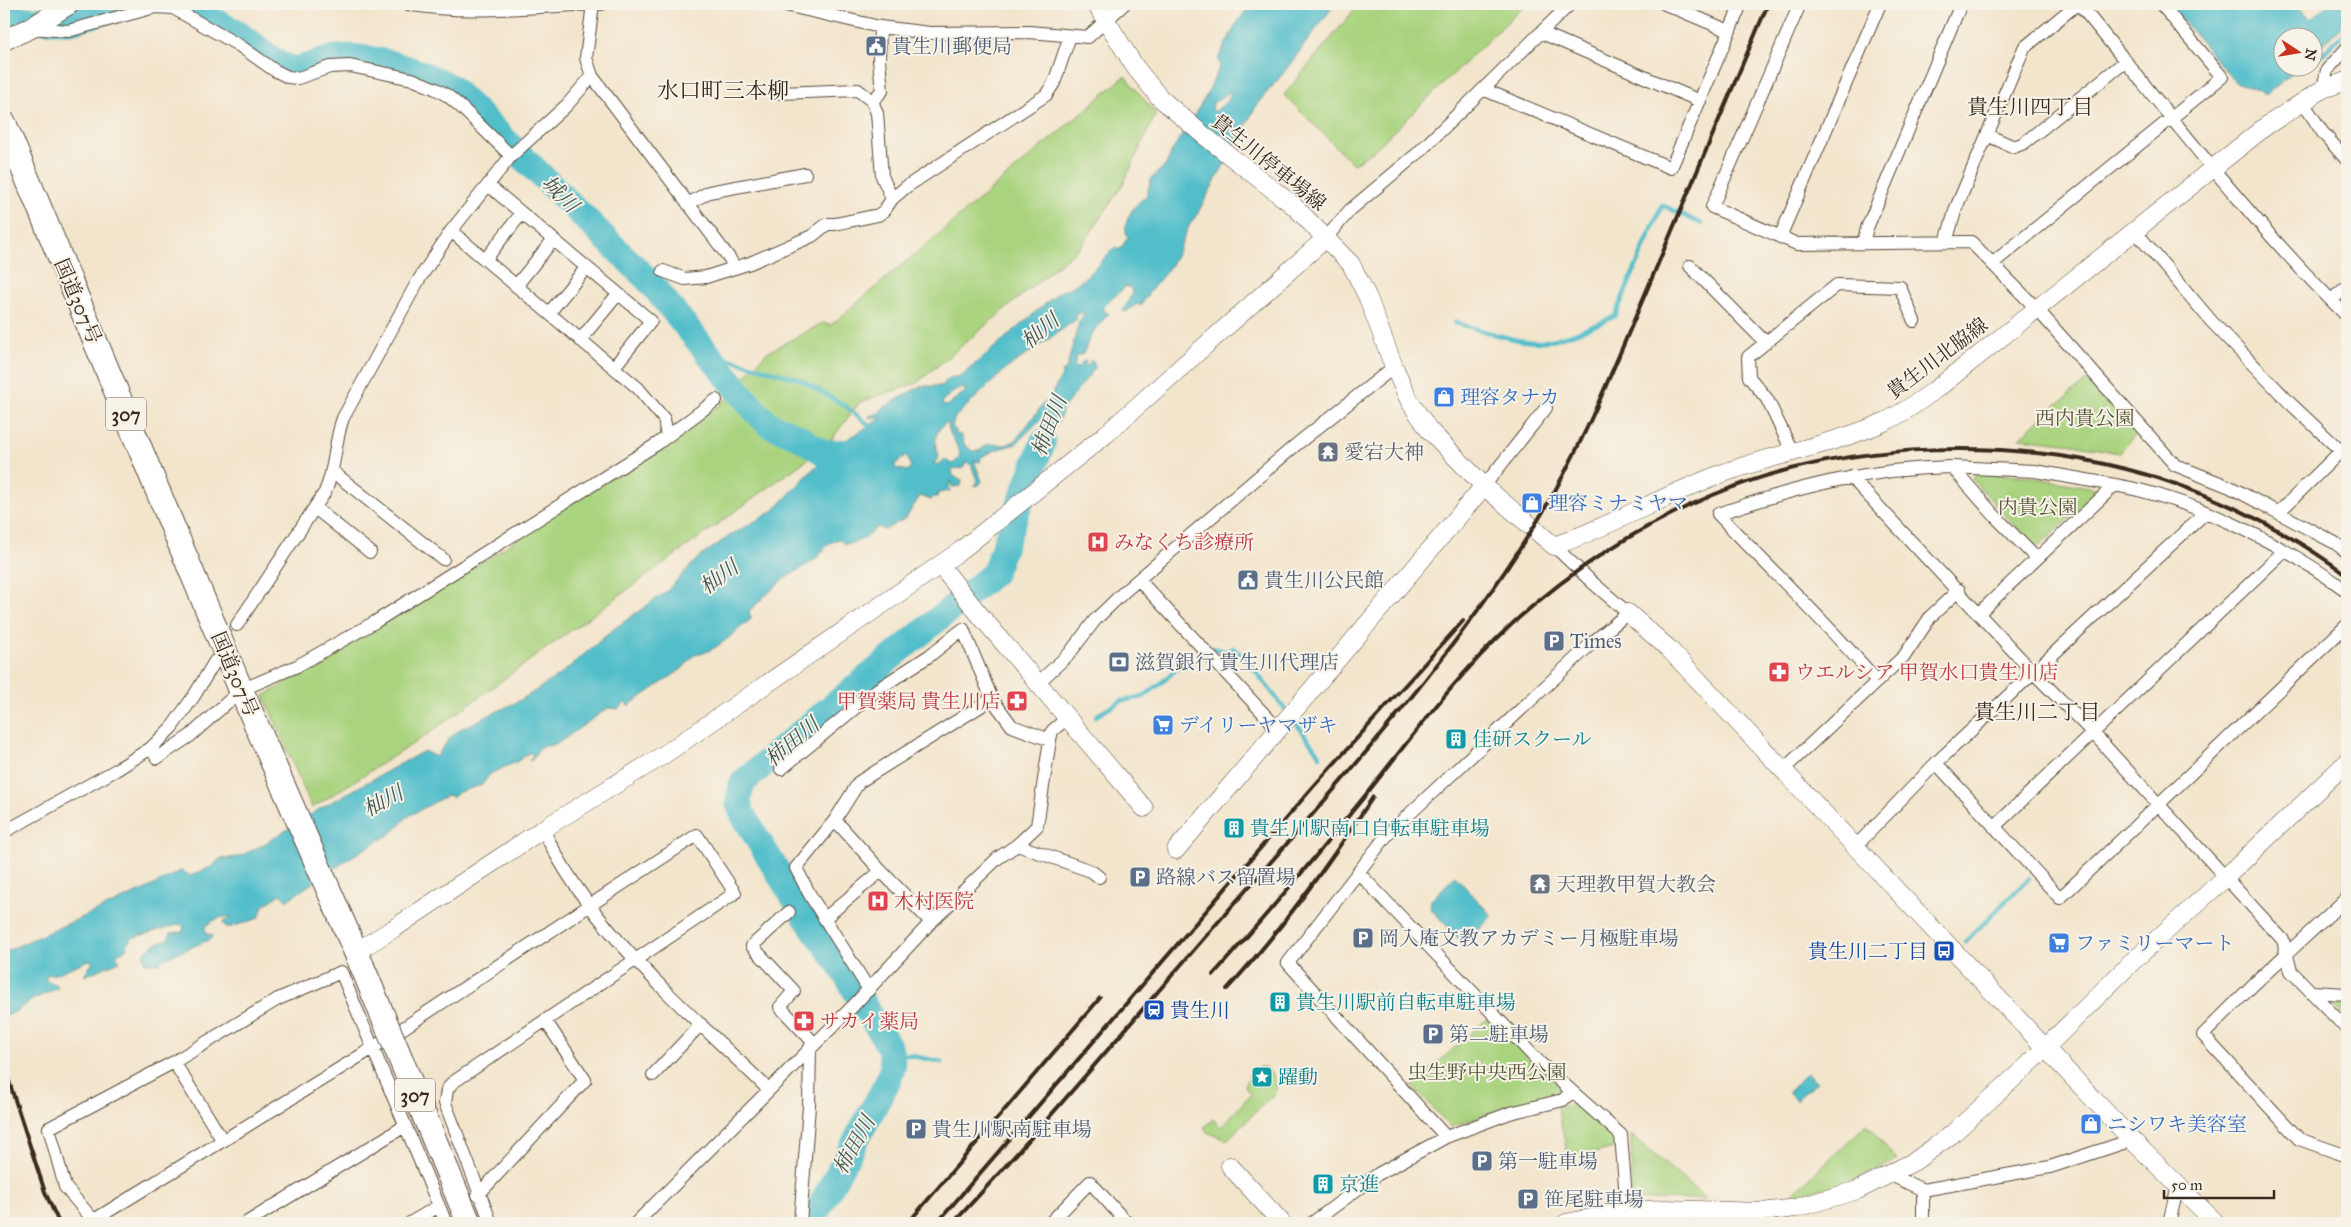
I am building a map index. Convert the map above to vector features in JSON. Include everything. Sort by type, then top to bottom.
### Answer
[{"type":"highway","name":"国道307号","points":[[4,123],[245,697],[355,949],[469,1223]]},
{"type":"main road","points":[[4,40],[31,28],[61,9]]},
{"type":"street","points":[[408,4],[462,10],[602,4]]},
{"type":"street","points":[[592,4],[586,58],[592,76],[730,259],[734,268]]},
{"type":"street","points":[[781,4],[880,27],[939,33],[1029,32],[1088,37],[1124,4]]},
{"type":"street","name":"貴生川停車場線","points":[[1096,4],[1135,67],[1160,98],[1180,116],[1277,191],[1351,264],[1368,298],[1394,367],[1410,402],[1429,430],[1484,486]]},
{"type":"street","points":[[355,949],[393,929],[543,829],[662,756],[940,565],[991,527],[1105,435],[1320,232],[1418,153],[1485,90],[1570,4]]},
{"type":"street","points":[[1665,4],[1730,31]]},
{"type":"street","points":[[1485,90],[1671,168],[1741,4]]},
{"type":"street","points":[[1800,4],[1712,207],[1797,244],[1971,242],[2036,308],[2175,465],[2230,487],[2336,543],[2347,552]]},
{"type":"street","points":[[1780,237],[1880,4]]},
{"type":"street","points":[[1863,243],[1867,228],[1961,4]]},
{"type":"street","points":[[1946,242],[1956,208],[2024,48],[2078,4],[2213,168],[2302,272],[2347,316]]},
{"type":"street","points":[[1993,263],[2222,77],[2161,4]]},
{"type":"street","points":[[31,28],[68,31],[156,7],[173,8],[240,46],[274,70],[288,77],[298,78],[330,67],[350,66],[412,79],[448,96],[514,152]]},
{"type":"street","points":[[872,101],[882,91],[879,60],[880,27]]},
{"type":"street","points":[[1542,33],[1700,101]]},
{"type":"street","points":[[663,271],[684,279],[697,279],[734,268],[812,236],[827,224],[878,215],[906,187],[1046,95],[1054,83],[1070,36]]},
{"type":"street","points":[[2323,89],[2327,70],[2347,48]]},
{"type":"street","points":[[1987,135],[2014,147],[2024,143],[2126,61]]},
{"type":"street","points":[[237,625],[325,492],[333,472],[338,431],[343,418],[418,281],[451,231],[514,152],[567,105],[592,76]]},
{"type":"street","name":"貴生川北脇線","points":[[1554,546],[1592,532],[1651,504],[1728,472],[1852,434],[1885,422],[1907,410],[1939,387],[2213,168],[2302,101],[2323,89],[2347,81]]},
{"type":"street","points":[[781,93],[858,90],[872,101],[877,113],[882,176],[892,199]]},
{"type":"street","points":[[2302,101],[2323,133],[2347,160]]},
{"type":"street","points":[[688,204],[709,192],[806,174]]},
{"type":"street","points":[[488,186],[651,321],[614,367]]},
{"type":"street","points":[[485,260],[521,214]]},
{"type":"street","points":[[451,231],[614,367],[650,400],[664,419],[667,436]]},
{"type":"street","points":[[2135,231],[2212,322],[2290,403],[2341,451],[2279,512]]},
{"type":"street","points":[[516,286],[553,240]]},
{"type":"street","points":[[1690,266],[1766,343]]},
{"type":"street","points":[[549,313],[586,268]]},
{"type":"street","points":[[1792,451],[1767,399],[1748,377],[1748,358],[1837,285],[1900,287],[1914,321]]},
{"type":"street","points":[[2331,300],[2347,287]]},
{"type":"street","points":[[580,340],[618,294]]},
{"type":"street","points":[[1038,683],[1069,654],[1095,620],[1139,580],[1297,444],[1394,367]]},
{"type":"street","points":[[151,748],[157,758],[245,697],[375,622],[667,436],[716,400]]},
{"type":"street","points":[[1176,850],[1484,486],[1546,408]]},
{"type":"street","points":[[1952,467],[1994,515],[2036,558]]},
{"type":"street","points":[[1877,681],[1837,634],[1773,572],[1718,514],[1788,491],[1851,477],[1884,472],[1952,467],[2035,471],[2115,485],[2162,497],[2205,513],[2284,551],[2347,591]]},
{"type":"street","points":[[333,472],[444,559]]},
{"type":"street","points":[[1851,477],[1959,590],[2032,671],[2093,733],[2283,940],[2291,971],[2347,1029]]},
{"type":"street","points":[[1979,613],[2115,485]]},
{"type":"street","points":[[1484,486],[1668,648],[2132,1140],[2216,1223]]},
{"type":"street","points":[[315,508],[370,552]]},
{"type":"street","points":[[1856,846],[1936,763],[2032,671],[2205,513]]},
{"type":"street","points":[[1994,827],[2284,551]]},
{"type":"street","points":[[940,565],[979,614],[1144,808]]},
{"type":"street","points":[[1139,580],[1279,730]]},
{"type":"street","points":[[1783,770],[1905,655],[1932,616],[1959,590]]},
{"type":"street","points":[[1446,1137],[1288,963],[1387,835],[1593,642],[1628,613]]},
{"type":"street","points":[[1936,763],[2060,898],[2347,625]]},
{"type":"street","points":[[781,768],[878,689],[929,656],[963,629],[992,699],[1012,726],[1050,740]]},
{"type":"street","points":[[4,832],[116,770],[151,748],[177,720],[215,661]]},
{"type":"street","points":[[862,997],[825,918],[796,868],[835,820],[859,782],[992,699]]},
{"type":"street","points":[[636,1223],[862,997],[931,922],[998,858],[1018,845],[1037,826],[1052,731],[1067,718]]},
{"type":"street","points":[[1566,1223],[1627,1217],[1666,1209],[1762,1212],[1780,1210],[1837,1198],[1890,1175],[1915,1161],[1951,1135],[2046,1048],[2136,958],[2225,878],[2347,762]]},
{"type":"street","points":[[835,820],[931,922]]},
{"type":"street","points":[[543,829],[588,906],[612,935],[636,961],[769,1090]]},
{"type":"street","points":[[446,1223],[405,1126],[373,1048],[341,972],[278,999],[174,1062],[49,1128],[65,1187],[95,1222],[373,1048],[697,835],[735,893],[452,1083],[447,1090],[445,1103],[478,1195],[491,1223]]},
{"type":"street","points":[[1018,845],[1091,870],[1099,876]]},
{"type":"street","points":[[825,918],[881,871]]},
{"type":"street","points":[[1358,872],[1540,1063],[1621,1135],[1627,1217]]},
{"type":"street","points":[[2347,898],[2253,985],[2203,1035],[2299,1139],[2347,1156]]},
{"type":"street","points":[[789,912],[752,946],[794,991],[780,1007],[812,1045],[800,1223]]},
{"type":"street","points":[[2313,992],[2347,994]]},
{"type":"street","points":[[478,1195],[585,1080],[545,1020]]},
{"type":"street","points":[[653,1075],[702,1024]]},
{"type":"street","points":[[174,1062],[223,1141]]},
{"type":"street","points":[[1312,1223],[1378,1174],[1446,1137],[1510,1113],[1563,1100],[1571,1092]]},
{"type":"street","points":[[246,1223],[405,1126]]},
{"type":"street","points":[[1890,1175],[1923,1190],[2050,1167],[2132,1140]]},
{"type":"street","points":[[1230,1166],[1282,1223]]},
{"type":"street","points":[[1050,1223],[1090,1182],[1127,1223]]},
{"type":"street","points":[[2169,1223],[2178,1185]]},
{"type":"street","points":[[1923,1190],[1923,1223]]},
{"type":"street","points":[[410,1223],[439,1206]]},
{"type":"green space","points":[[1359,4],[1526,4],[1373,151],[1353,164],[1284,95]]},
{"type":"green space","points":[[1125,76],[1156,114],[1122,186],[1082,245],[917,383],[860,402],[831,440],[805,461],[428,734],[312,808],[264,696],[493,555],[721,404],[766,353],[823,323],[831,325]]},
{"type":"green space","name":"西内貴公園","points":[[2090,378],[2135,435],[2119,453],[2074,444],[2020,438],[2041,418]]},
{"type":"green space","name":"内貴公園","points":[[1977,474],[2018,475],[2101,489],[2040,546],[2033,545],[1972,479]]},
{"type":"green space","points":[[2337,1000],[2347,1000],[2347,1018],[2336,1006]]},
{"type":"green space","name":"虫生野中央西公園","points":[[1489,1017],[1562,1089],[1561,1096],[1496,1111],[1451,1127],[1412,1086]]},
{"type":"green space","points":[[1259,1067],[1265,1067],[1275,1080],[1276,1087],[1273,1095],[1227,1140],[1207,1132],[1204,1127],[1213,1119],[1221,1127],[1251,1094],[1246,1089],[1245,1084],[1250,1078],[1248,1076]]},
{"type":"green space","points":[[1570,1105],[1583,1111],[1605,1129],[1618,1147],[1569,1159],[1557,1107]]},
{"type":"green space","points":[[1867,1124],[1897,1160],[1850,1182],[1790,1196]]},
{"type":"green space","points":[[1631,1135],[1705,1198],[1705,1199],[1632,1200]]},
{"type":"water","name":"杣川","points":[[1252,4],[1335,4],[1281,76],[1258,103],[1189,226],[1178,253],[1167,271],[1148,293],[1141,306],[1137,304],[1126,312],[1123,311],[1132,294],[1131,288],[1126,286],[1103,307],[1105,312],[1109,313],[1091,335],[1083,354],[1076,357],[1074,367],[1080,367],[1082,362],[1086,361],[1085,365],[1089,366],[1090,361],[1094,362],[1095,368],[1062,410],[1050,435],[1040,464],[1033,473],[1028,477],[1048,415],[1046,414],[1016,444],[981,457],[980,462],[974,461],[982,481],[979,485],[975,486],[977,481],[971,464],[966,463],[963,468],[952,469],[953,476],[962,480],[961,486],[952,487],[952,481],[949,486],[950,491],[938,493],[937,497],[933,497],[931,500],[920,496],[906,518],[885,530],[877,527],[866,537],[858,541],[844,544],[839,539],[828,544],[816,559],[781,581],[749,611],[751,619],[731,636],[710,650],[694,655],[682,669],[628,706],[625,703],[618,709],[608,708],[557,744],[541,747],[531,761],[529,760],[533,756],[530,752],[518,761],[490,774],[482,785],[459,792],[452,798],[451,795],[446,796],[407,817],[392,833],[356,854],[287,900],[281,894],[263,906],[259,918],[228,928],[222,923],[231,917],[215,920],[205,926],[206,934],[213,935],[211,939],[163,959],[160,963],[145,963],[144,953],[153,945],[168,939],[171,933],[182,932],[184,927],[181,924],[131,938],[126,949],[116,955],[120,961],[84,976],[93,962],[89,960],[55,974],[47,975],[45,980],[56,984],[58,988],[32,1000],[15,1012],[4,1016],[4,952],[146,889],[182,870],[190,876],[211,867],[220,859],[238,857],[261,846],[326,805],[424,751],[436,757],[449,739],[460,729],[521,700],[561,674],[615,628],[666,592],[698,558],[731,535],[773,511],[819,463],[842,443],[881,418],[880,416],[870,418],[869,416],[879,413],[884,407],[921,386],[942,386],[949,378],[961,376],[1059,292],[1083,279],[1115,247],[1120,250],[1128,237],[1126,232],[1127,221],[1133,209],[1146,197],[1151,179],[1166,165],[1172,151],[1206,96],[1220,66],[1218,59],[1233,30]],"holes":[[[1231,91],[1229,99],[1216,111],[1212,110],[1213,103]],[[1085,313],[1079,322],[1066,370],[1063,371],[1051,399],[1044,403],[1015,441],[1006,445],[988,444],[979,451],[972,451],[964,444],[961,435],[956,434],[956,430],[952,427],[955,417],[1006,369],[1077,319],[1075,316]],[[965,388],[965,392],[946,406],[942,405],[943,400],[956,390]],[[948,422],[949,431],[960,452],[959,458],[953,464],[945,460],[938,465],[934,463],[939,458],[936,438],[940,429]],[[906,455],[911,467],[908,471],[895,468],[895,465]]]},
{"type":"water","points":[[2169,4],[2294,4],[2312,19],[2328,4],[2347,4],[2347,21],[2324,43],[2324,28],[2274,28],[2274,78],[2286,78],[2266,95],[2234,81]]},
{"type":"water","points":[[1455,876],[1492,916],[1469,940],[1460,940],[1430,908],[1431,900]]},
{"type":"water","points":[[1807,1073],[1817,1082],[1796,1100],[1788,1092]]},
{"type":"waterway","name":"城川","points":[[4,15],[23,19],[69,22],[133,4]]},
{"type":"waterway","name":"城川","points":[[183,4],[239,34],[273,60],[291,68],[303,68],[339,57],[366,58],[412,70],[451,87],[649,281],[756,412],[770,425],[797,436],[824,453],[866,451]]},
{"type":"waterway","points":[[2324,52],[2347,30]]},
{"type":"waterway","points":[[1455,323],[1507,338],[1538,342],[1567,336],[1588,328],[1615,316],[1662,205],[1702,224]]},
{"type":"waterway","points":[[708,353],[799,379],[844,405],[873,428]]},
{"type":"waterway","name":"柿田川","points":[[811,1223],[888,1081],[893,1065],[890,1048],[839,964],[806,918],[743,815],[738,802],[742,783],[994,573],[1043,442]]},
{"type":"waterway","points":[[985,581],[991,590]]},
{"type":"waterway","points":[[1213,648],[1228,652],[1233,648],[1247,660],[1284,708]]},
{"type":"waterway","points":[[1096,716],[1121,701],[1143,697],[1186,660]]},
{"type":"waterway","points":[[1294,720],[1320,756]]},
{"type":"waterway","points":[[1965,942],[2029,878]]},
{"type":"waterway","points":[[891,1055],[908,1055],[942,1062]]},
{"type":"railway","points":[[953,1223],[1060,1105],[1394,719],[1505,572],[1554,493],[1583,437],[1768,4]]},
{"type":"railway","points":[[1213,975],[1327,842],[1453,686],[1511,625],[1557,586],[1606,551],[1685,507],[1765,476],[1819,463],[1876,454],[1934,449],[1992,450],[2049,455],[2105,464],[2158,478],[2233,507],[2303,545],[2347,575]]},
{"type":"railway","points":[[937,1223],[1313,787],[1463,621]]},
{"type":"railway","points":[[1227,989],[1267,944],[1304,896],[1373,797]]},
{"type":"railway","points":[[908,1223],[1100,998]]},
{"type":"railway","points":[[4,1066],[45,1192],[59,1223]]},
{"type":"place","name":"貴生川郵便局","points":[[876,46]]},
{"type":"place","name":"理容タナカ","points":[[1444,397]]},
{"type":"place","name":"愛宕大神","points":[[1328,452]]},
{"type":"place","name":"理容ミナミヤマ","points":[[1532,503]]},
{"type":"place","name":"みなくち診療所","points":[[1098,542]]},
{"type":"place","name":"貴生川公民館","points":[[1248,580]]},
{"type":"place","name":"Times","points":[[1554,641]]},
{"type":"place","name":"滋賀銀行 貴生川代理店","points":[[1119,662]]},
{"type":"place","name":"ウエルシア 甲賀水口貴生川店","points":[[1779,672]]},
{"type":"place","name":"甲賀薬局 貴生川店","points":[[1017,701]]},
{"type":"place","name":"デイリーヤマザキ","points":[[1163,725]]},
{"type":"place","name":"佳研スクール","points":[[1456,739]]},
{"type":"place","name":"貴生川駅南口自転車駐車場","points":[[1234,828]]},
{"type":"place","name":"路線バス留置場","points":[[1140,877]]},
{"type":"place","name":"天理教甲賀大教会","points":[[1540,884]]},
{"type":"place","name":"木村医院","points":[[878,901]]},
{"type":"place","name":"岡入庵文教アカデミー月極駐車場","points":[[1363,938]]},
{"type":"place","name":"ファミリーマート","points":[[2059,943]]},
{"type":"place","name":"貴生川二丁目","points":[[1944,951]]},
{"type":"place","name":"貴生川駅前自転車駐車場","points":[[1280,1002]]},
{"type":"place","name":"貴生川","points":[[1154,1010]]},
{"type":"place","name":"サカイ薬局","points":[[804,1021]]},
{"type":"place","name":"第二駐車場","points":[[1433,1034]]},
{"type":"place","name":"躍動","points":[[1262,1077]]},
{"type":"place","name":"ニシワキ美容室","points":[[2091,1124]]},
{"type":"place","name":"貴生川駅南駐車場","points":[[916,1129]]},
{"type":"place","name":"第一駐車場","points":[[1482,1161]]},
{"type":"place","name":"京進","points":[[1323,1184]]},
{"type":"place","name":"笹尾駐車場","points":[[1528,1199]]},
{"type":"district","name":"水口町三本柳","points":[[723,90]]},
{"type":"district","name":"貴生川四丁目","points":[[2030,107]]},
{"type":"district","name":"貴生川二丁目","points":[[2037,712]]}]
